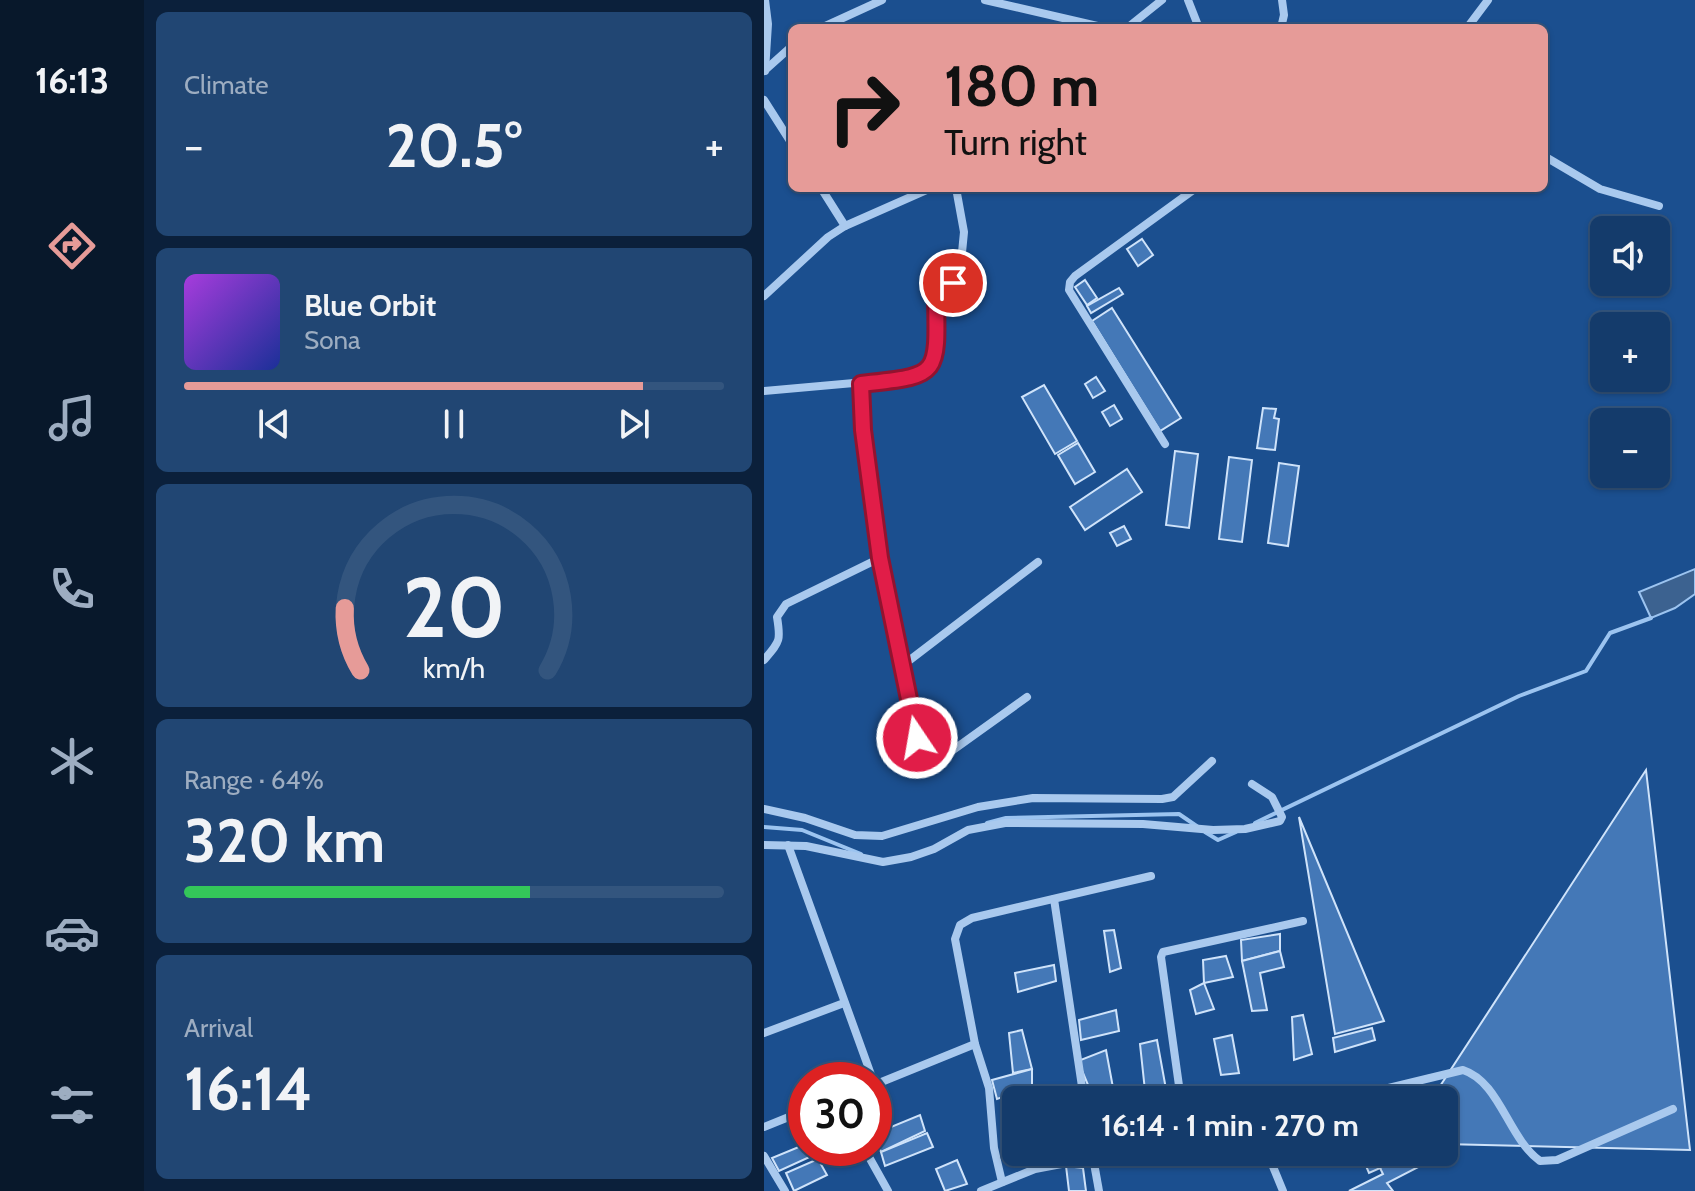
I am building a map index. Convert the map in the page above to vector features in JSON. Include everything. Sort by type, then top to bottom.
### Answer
[{"type":"street","points":[[764,71],[768,24],[765,0]]},
{"type":"street","points":[[830,24],[882,0]]},
{"type":"street","points":[[985,0],[1089,24]]},
{"type":"street","points":[[1132,24],[1162,0]]},
{"type":"street","points":[[1188,0],[1197,24]]},
{"type":"street","points":[[1282,0],[1282,24]]},
{"type":"street","points":[[1470,24],[1488,0]]},
{"type":"street","points":[[764,71],[788,50]]},
{"type":"street","points":[[764,100],[788,138]]},
{"type":"street","points":[[1548,158],[1600,189],[1659,206]]},
{"type":"street","points":[[824,192],[845,226]]},
{"type":"street","points":[[764,296],[828,237],[845,226],[922,192]]},
{"type":"street","points":[[764,391],[910,378],[921,375],[933,363],[936,298],[960,273],[964,232],[957,192]]},
{"type":"street","points":[[1165,444],[1069,290],[1075,276],[1190,192]]},
{"type":"street","points":[[861,384],[863,430],[880,558],[922,762],[927,766],[935,763],[1027,697]]},
{"type":"street","points":[[764,660],[778,643],[777,617],[786,604],[880,558]]},
{"type":"street","points":[[902,666],[1038,562]]},
{"type":"street","points":[[764,809],[805,818],[855,835],[882,836],[978,807],[1033,798],[1173,797],[1212,761]]},
{"type":"street","points":[[764,845],[806,846],[883,862],[923,853],[968,830],[1005,823],[1143,824],[1213,830],[1245,829],[1280,821],[1282,817],[1272,797],[1252,784]]},
{"type":"street","points":[[788,845],[866,1062]]},
{"type":"street","points":[[1002,1182],[994,1148],[989,1088],[975,1044],[955,939],[960,925],[972,918],[1151,876]]},
{"type":"street","points":[[1054,899],[1082,1086]]},
{"type":"street","points":[[1179,1086],[1161,957],[1163,952],[1303,921]]},
{"type":"street","points":[[764,1033],[844,1003]]},
{"type":"street","points":[[892,1076],[975,1044]]},
{"type":"street","points":[[1397,1086],[1463,1070],[1476,1074],[1519,1141],[1540,1161],[1557,1160],[1673,1109]]},
{"type":"street","points":[[764,1127],[788,1117]]},
{"type":"street","points":[[764,1156],[785,1191]]},
{"type":"street","points":[[874,1166],[888,1191]]},
{"type":"street","points":[[981,1191],[1048,1166]]},
{"type":"street","points":[[1094,1166],[1099,1191]]},
{"type":"street","points":[[1273,1166],[1283,1191]]},
{"type":"street","points":[[764,1182],[776,1175]]},
{"type":"water","points":[[1695,569],[1695,594],[1675,608],[1651,618],[1639,592]]},
{"type":"building","points":[[1142,239],[1153,255],[1138,266],[1127,249]]},
{"type":"building","points":[[1085,280],[1097,298],[1087,305],[1075,287]]},
{"type":"building","points":[[1119,288],[1123,294],[1091,313],[1087,306]]},
{"type":"building","points":[[1112,308],[1181,418],[1160,431],[1092,321]]},
{"type":"building","points":[[1096,377],[1105,391],[1093,398],[1085,384]]},
{"type":"building","points":[[1044,385],[1077,441],[1055,454],[1022,397]]},
{"type":"building","points":[[1114,405],[1122,419],[1110,426],[1102,412]]},
{"type":"building","points":[[1263,408],[1276,409],[1274,418],[1279,419],[1275,450],[1257,448]]},
{"type":"building","points":[[1078,443],[1095,472],[1075,484],[1058,455]]},
{"type":"building","points":[[1175,451],[1198,454],[1189,528],[1166,525]]},
{"type":"building","points":[[1229,457],[1252,460],[1242,542],[1219,539]]},
{"type":"building","points":[[1279,463],[1299,466],[1288,546],[1268,543]]},
{"type":"building","points":[[1127,469],[1142,492],[1085,530],[1070,507]]},
{"type":"building","points":[[1124,526],[1131,539],[1117,546],[1110,533]]},
{"type":"building","points":[[1646,770],[1690,1150],[1458,1144],[1458,1086],[1440,1086]]},
{"type":"building","points":[[1299,817],[1384,1021],[1335,1034]]},
{"type":"building","points":[[1114,930],[1121,968],[1110,972],[1104,931]]},
{"type":"building","points":[[1280,934],[1280,951],[1242,961],[1241,940]]},
{"type":"building","points":[[1280,951],[1284,967],[1260,973],[1267,1010],[1252,1011],[1242,961]]},
{"type":"building","points":[[1226,956],[1233,977],[1204,983],[1203,960]]},
{"type":"building","points":[[1054,965],[1056,981],[1018,992],[1015,973]]},
{"type":"building","points":[[1204,983],[1214,1009],[1196,1014],[1190,990]]},
{"type":"building","points":[[1116,1010],[1119,1031],[1081,1040],[1079,1020]]},
{"type":"building","points":[[1303,1015],[1312,1054],[1294,1060],[1292,1017]]},
{"type":"building","points":[[1372,1028],[1375,1040],[1335,1052],[1333,1038]]},
{"type":"building","points":[[1022,1030],[1032,1069],[1013,1073],[1009,1033]]},
{"type":"building","points":[[1232,1035],[1239,1073],[1221,1075],[1214,1039]]},
{"type":"building","points":[[1157,1040],[1165,1086],[1144,1086],[1140,1044]]},
{"type":"building","points":[[1106,1050],[1113,1086],[1088,1086],[1078,1061]]},
{"type":"building","points":[[1032,1069],[1032,1086],[1002,1086],[1002,1097],[997,1099],[992,1080]]},
{"type":"building","points":[[920,1115],[925,1131],[892,1147],[892,1127]]},
{"type":"building","points":[[927,1133],[933,1147],[892,1163],[892,1147]]},
{"type":"building","points":[[788,1151],[790,1166],[779,1171],[772,1158]]},
{"type":"building","points":[[957,1160],[967,1184],[945,1191],[936,1169]]},
{"type":"building","points":[[802,1166],[822,1166],[827,1175],[794,1191],[786,1173]]},
{"type":"building","points":[[1066,1166],[1083,1168],[1086,1191],[1069,1191]]},
{"type":"building","points":[[1366,1166],[1385,1166],[1369,1173]]},
{"type":"building","points":[[1420,1166],[1387,1183],[1393,1191],[1349,1191],[1383,1174],[1380,1168]]},
{"type":"waterway","points":[[1255,823],[1519,696],[1586,671],[1610,633],[1651,618]]},
{"type":"waterway","points":[[987,823],[1006,818],[1179,814],[1198,827]]},
{"type":"waterway","points":[[764,827],[802,830],[861,854]]},
{"type":"waterway","points":[[1205,832],[1218,840],[1236,832]]},
{"type":"route","points":[[917,738],[880,558],[863,430],[861,384],[910,378],[928,370],[933,363],[935,349],[936,298],[938,293],[953,283]]}]
